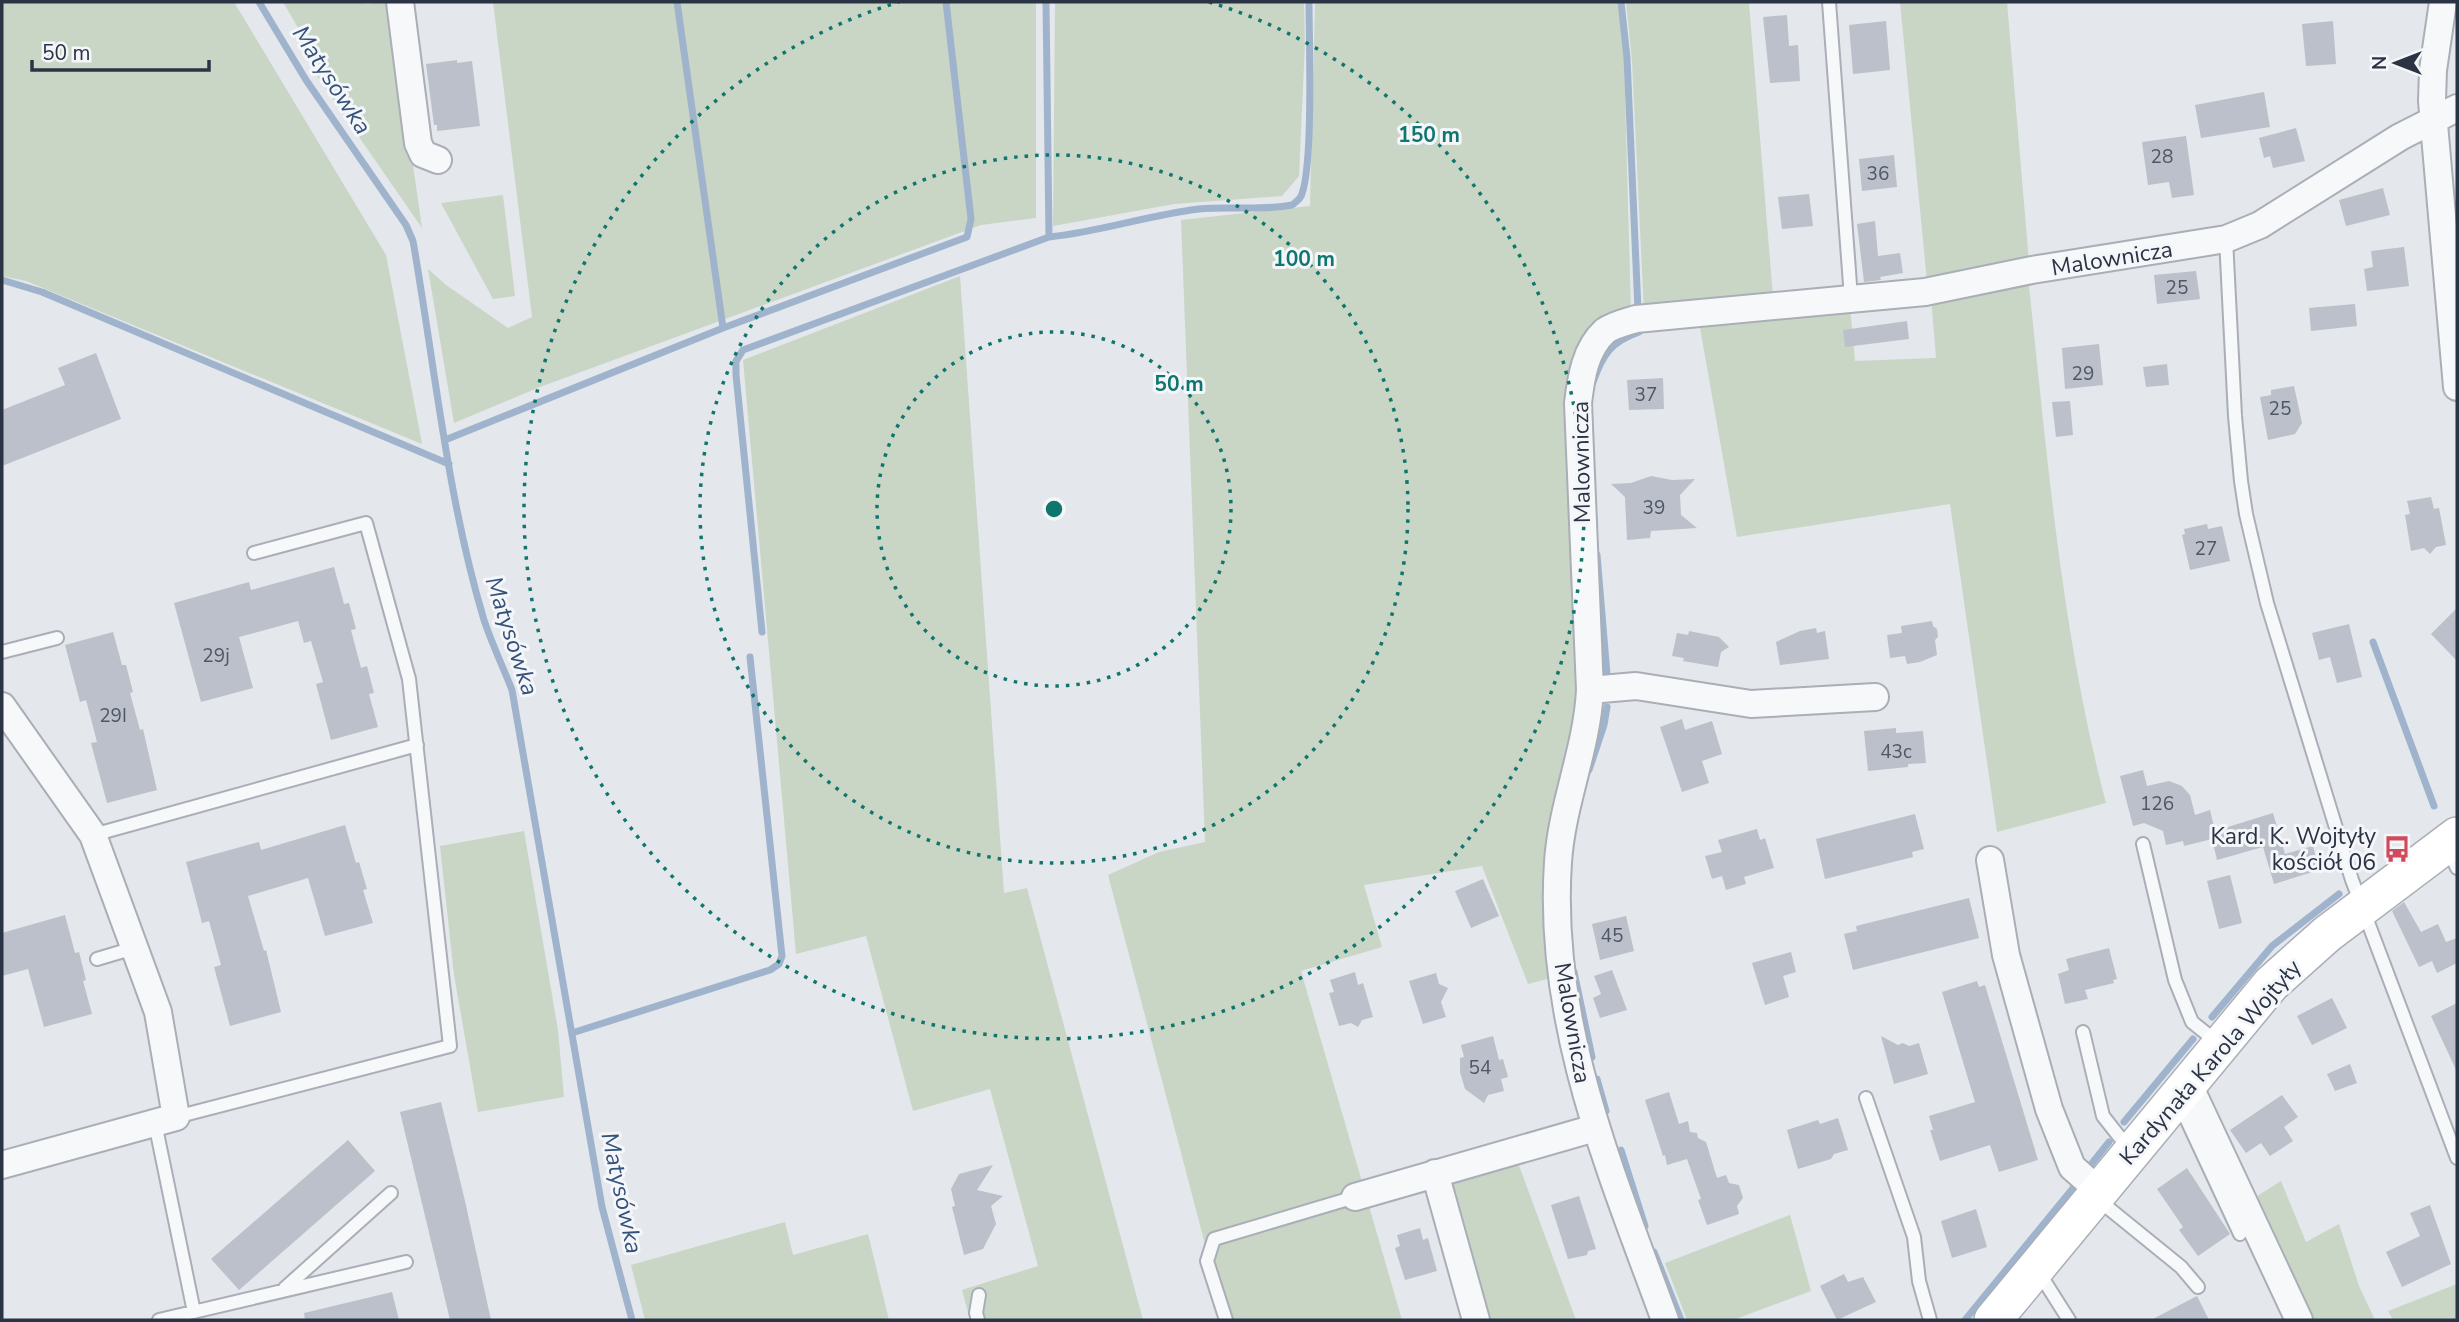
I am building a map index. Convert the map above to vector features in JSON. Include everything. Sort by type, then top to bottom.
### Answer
[{"type":"street","points":[[400,2],[418,143],[427,158],[438,160]]},
{"type":"street","points":[[2443,2],[2433,70],[2433,122],[2457,387]]},
{"type":"street","name":"Malownicza","points":[[1665,1320],[1595,1128],[1574,1052],[1558,928],[1558,863],[1562,825],[1589,718],[1578,403],[1581,377],[1595,343],[1606,330],[1636,319],[1925,292],[2032,270],[2226,239],[2260,225],[2400,137],[2457,108]]},
{"type":"street","points":[[1590,690],[1636,686],[1751,704],[1875,697]]},
{"type":"street","points":[[2,706],[93,835],[158,1012],[166,1120],[2,1165]]},
{"type":"street","name":"Kardynała Karola Wojtyły","points":[[1993,1320],[2279,976],[2363,906],[2454,849]]},
{"type":"street","points":[[1990,860],[2006,955],[2049,1109],[2072,1167],[2097,1194]]},
{"type":"street","points":[[2182,1090],[2299,1320]]},
{"type":"street","points":[[1355,1197],[1595,1128]]},
{"type":"street","points":[[1436,1173],[1476,1320]]},
{"type":"lane","points":[[1829,2],[1851,298]]},
{"type":"lane","points":[[2226,239],[2235,416],[2246,514],[2267,603],[2348,867],[2457,1158]]},
{"type":"lane","points":[[194,1312],[166,1120],[450,1046],[409,679],[366,523],[254,553]]},
{"type":"lane","points":[[2,652],[57,638]]},
{"type":"lane","points":[[93,835],[416,745]]},
{"type":"lane","points":[[2143,844],[2175,980],[2192,1022],[2220,1044]]},
{"type":"lane","points":[[97,959],[134,948]]},
{"type":"lane","points":[[2083,1031],[2103,1116],[2132,1152]]},
{"type":"lane","points":[[2182,1090],[2184,1110],[2240,1234]]},
{"type":"lane","points":[[1866,1098],[1914,1237],[1919,1281],[1930,1320]]},
{"type":"lane","points":[[282,1291],[391,1193]]},
{"type":"lane","points":[[2097,1194],[2181,1267],[2198,1287]]},
{"type":"lane","points":[[1226,1320],[1207,1261],[1214,1239],[1355,1197]]},
{"type":"lane","points":[[159,1320],[406,1262]]},
{"type":"lane","points":[[2036,1268],[2069,1320]]},
{"type":"lane","points":[[978,1320],[976,1313],[979,1295]]},
{"type":"green space","points":[[2,2],[234,2],[386,255],[422,444],[26,281],[2,276]]},
{"type":"green space","points":[[283,2],[390,4],[422,228],[310,66],[307,43]]},
{"type":"green space","points":[[493,2],[1036,2],[1036,218],[981,225],[540,387],[454,423],[428,269],[446,285],[508,328],[532,317]]},
{"type":"green space","points":[[1055,2],[1304,2],[1305,43],[1299,176],[1282,196],[1174,204],[1053,226]]},
{"type":"green space","points":[[1315,2],[1621,2],[1631,313],[1584,345],[1584,681],[1555,977],[1528,984],[1482,866],[1364,885],[1382,947],[1301,971],[1402,1320],[1225,1320],[1108,875],[1159,852],[1205,842],[1181,220],[1310,206]]},
{"type":"green space","points":[[1626,2],[1767,2],[1749,3],[1773,297],[1644,312],[1632,61]]},
{"type":"green space","points":[[1900,2],[2007,2],[2029,262],[1927,282]]},
{"type":"green space","points":[[503,195],[515,296],[493,299],[441,203]]},
{"type":"green space","points":[[960,276],[1004,893],[1027,888],[1143,1320],[970,1320],[962,1290],[1038,1266],[990,1089],[913,1111],[866,936],[796,954],[743,360]]},
{"type":"green space","points":[[2028,277],[2057,542],[2078,673],[2106,803],[1997,832],[1950,504],[1737,537],[1700,328],[1850,306],[1855,361],[1936,358],[1931,297]]},
{"type":"green space","points":[[524,831],[558,1030],[564,1097],[478,1112],[454,975],[440,846]]},
{"type":"green space","points":[[1517,1160],[1576,1320],[1485,1320],[1446,1178]]},
{"type":"green space","points":[[2281,1181],[2306,1242],[2339,1224],[2359,1286],[2375,1320],[2308,1320],[2254,1198]]},
{"type":"green space","points":[[1790,1215],[1811,1291],[1733,1320],[1687,1320],[1665,1263]]},
{"type":"green space","points":[[785,1222],[793,1255],[868,1234],[889,1320],[645,1320],[631,1265]]},
{"type":"green space","points":[[2457,1284],[2457,1320],[2393,1320],[2388,1311]]},
{"type":"building","points":[[1787,15],[1789,46],[1798,45],[1800,81],[1770,83],[1763,17]]},
{"type":"building","points":[[1886,21],[1890,70],[1853,74],[1849,25]]},
{"type":"building","points":[[2333,21],[2336,64],[2306,66],[2302,24]]},
{"type":"building","points":[[457,60],[457,63],[472,61],[480,126],[437,131],[426,64]]},
{"type":"building","points":[[2264,92],[2270,127],[2201,138],[2195,105]]},
{"type":"building","points":[[2296,128],[2305,161],[2273,168],[2270,156],[2264,158],[2259,138]]},
{"type":"building","points":[[2186,136],[2194,195],[2172,198],[2169,182],[2148,185],[2142,142]]},
{"type":"building","points":[[1894,155],[1897,187],[1862,191],[1859,159]]},
{"type":"building","points":[[2383,188],[2390,215],[2346,226],[2339,200]]},
{"type":"building","points":[[1809,194],[1813,226],[1782,229],[1778,197]]},
{"type":"building","points":[[1875,221],[1878,256],[1900,253],[1903,273],[1864,282],[1857,224]]},
{"type":"building","points":[[2404,247],[2409,286],[2367,291],[2364,269],[2373,267],[2371,251]]},
{"type":"building","points":[[2196,271],[2200,299],[2157,304],[2154,275]]},
{"type":"building","points":[[2355,304],[2357,326],[2311,331],[2309,308]]},
{"type":"building","points":[[1907,321],[1909,339],[1845,347],[1843,330]]},
{"type":"building","points":[[2099,344],[2103,385],[2065,389],[2062,348]]},
{"type":"building","points":[[96,353],[121,419],[2,466],[2,410],[65,385],[58,368]]},
{"type":"building","points":[[2167,364],[2169,385],[2146,387],[2143,367]]},
{"type":"building","points":[[1663,378],[1664,409],[1629,410],[1627,380]]},
{"type":"building","points":[[2294,386],[2302,423],[2295,434],[2268,440],[2260,397],[2271,395],[2271,390]]},
{"type":"building","points":[[2070,401],[2073,435],[2056,437],[2052,402]]},
{"type":"building","points":[[1651,476],[1672,480],[1695,479],[1680,495],[1681,515],[1697,528],[1651,531],[1650,538],[1627,540],[1625,497],[1611,484],[1631,483]]},
{"type":"building","points":[[2431,497],[2434,509],[2439,508],[2446,545],[2436,547],[2430,554],[2424,548],[2411,551],[2405,515],[2410,514],[2407,501]]},
{"type":"building","points":[[2207,524],[2208,529],[2222,526],[2230,561],[2190,570],[2182,535],[2185,534],[2184,529]]},
{"type":"building","points":[[334,567],[344,604],[349,603],[356,629],[351,630],[361,668],[367,666],[374,693],[369,694],[378,727],[331,740],[316,684],[323,682],[311,641],[304,643],[298,621],[239,637],[253,688],[201,702],[174,603],[249,582],[251,590]]},
{"type":"building","points":[[2457,608],[2457,661],[2431,634]]},
{"type":"building","points":[[1932,621],[1937,629],[1937,655],[1907,664],[1905,656],[1890,658],[1887,635],[1902,633],[1901,626]]},
{"type":"building","points":[[2349,624],[2362,677],[2337,683],[2330,657],[2319,660],[2312,633]]},
{"type":"building","points":[[1816,628],[1817,633],[1825,631],[1829,659],[1780,665],[1776,642],[1800,631]]},
{"type":"building","points":[[1689,631],[1719,637],[1729,647],[1721,652],[1718,667],[1683,661],[1684,658],[1672,656],[1677,633],[1688,635]]},
{"type":"building","points":[[113,632],[122,665],[126,665],[133,692],[130,693],[140,730],[143,729],[157,790],[107,803],[91,743],[97,742],[86,700],[80,702],[65,645]]},
{"type":"building","points":[[1682,719],[1685,730],[1712,721],[1722,754],[1702,761],[1709,783],[1682,792],[1660,727]]},
{"type":"building","points":[[1896,728],[1896,733],[1923,731],[1926,763],[1868,771],[1864,731]]},
{"type":"building","points":[[2143,770],[2147,786],[2169,781],[2182,786],[2190,795],[2195,815],[2210,810],[2215,831],[2273,813],[2285,854],[2313,846],[2319,870],[2274,884],[2263,847],[2217,860],[2212,839],[2184,846],[2183,841],[2166,845],[2163,831],[2144,823],[2133,826],[2120,776]]},
{"type":"building","points":[[1915,814],[1924,849],[1912,852],[1913,857],[1825,879],[1816,839]]},
{"type":"building","points":[[345,825],[367,889],[363,890],[373,923],[325,936],[308,878],[248,896],[264,951],[266,950],[281,1012],[230,1026],[214,967],[221,965],[209,921],[202,923],[186,862],[259,842],[261,850]]},
{"type":"building","points":[[1757,829],[1760,840],[1765,838],[1774,868],[1744,877],[1746,884],[1726,890],[1722,876],[1712,879],[1705,856],[1722,852],[1718,840]]},
{"type":"building","points":[[2230,875],[2242,923],[2219,929],[2207,881]]},
{"type":"building","points":[[1483,879],[1499,916],[1471,928],[1455,891]]},
{"type":"building","points":[[1969,898],[1979,938],[1853,970],[1844,934],[1857,931],[1856,926]]},
{"type":"building","points":[[2404,902],[2421,932],[2438,924],[2446,942],[2457,938],[2457,963],[2437,973],[2432,961],[2419,967],[2392,911]]},
{"type":"building","points":[[65,915],[75,953],[79,952],[92,1014],[44,1027],[28,969],[2,976],[2,933]]},
{"type":"building","points":[[1626,916],[1634,951],[1600,960],[1592,924]]},
{"type":"building","points":[[2109,948],[2117,979],[2113,980],[2114,983],[2085,990],[2088,999],[2065,1004],[2058,974],[2069,970],[2066,959]]},
{"type":"building","points":[[1791,952],[1796,972],[1783,976],[1789,997],[1765,1005],[1752,963]]},
{"type":"building","points":[[1612,970],[1627,1010],[1600,1018],[1593,998],[1601,994],[1594,976]]},
{"type":"building","points":[[1355,972],[1358,985],[1363,983],[1373,1017],[1362,1020],[1358,1027],[1351,1023],[1339,1026],[1329,993],[1334,992],[1330,980]]},
{"type":"building","points":[[1436,973],[1439,984],[1448,988],[1441,1002],[1446,1017],[1423,1024],[1409,981]]},
{"type":"building","points":[[1977,981],[1979,987],[1985,985],[2038,1160],[1999,1172],[1990,1145],[1940,1161],[1930,1130],[1933,1130],[1929,1116],[1975,1102],[1942,992]]},
{"type":"building","points":[[2332,998],[2347,1028],[2312,1045],[2297,1016]]},
{"type":"building","points":[[2457,1003],[2457,1072],[2431,1016]]},
{"type":"building","points":[[1493,1036],[1499,1060],[1503,1059],[1508,1077],[1501,1079],[1504,1091],[1488,1095],[1484,1103],[1465,1089],[1460,1072],[1460,1058],[1464,1057],[1461,1045]]},
{"type":"building","points":[[1881,1036],[1898,1045],[1919,1043],[1928,1074],[1894,1084]]},
{"type":"building","points":[[2350,1064],[2357,1083],[2335,1091],[2327,1074]]},
{"type":"building","points":[[1669,1092],[1679,1124],[1688,1121],[1690,1132],[1697,1133],[1698,1138],[1706,1142],[1717,1178],[1726,1175],[1729,1183],[1739,1185],[1743,1198],[1737,1206],[1739,1214],[1707,1225],[1687,1159],[1667,1165],[1645,1100]]},
{"type":"building","points":[[2282,1095],[2298,1117],[2284,1127],[2293,1141],[2270,1156],[2261,1143],[2246,1153],[2230,1130]]},
{"type":"building","points":[[441,1102],[491,1320],[450,1320],[400,1112]]},
{"type":"building","points":[[1838,1118],[1848,1150],[1834,1154],[1831,1159],[1798,1169],[1787,1130],[1818,1120],[1820,1124]]},
{"type":"building","points":[[348,1140],[375,1171],[239,1290],[211,1259]]},
{"type":"building","points":[[993,1165],[977,1190],[1003,1196],[991,1206],[996,1224],[983,1249],[964,1255],[952,1207],[955,1206],[951,1189],[959,1174]]},
{"type":"building","points":[[2187,1168],[2230,1234],[2198,1256],[2179,1230],[2183,1227],[2157,1189]]},
{"type":"building","points":[[1579,1196],[1596,1249],[1588,1251],[1587,1255],[1568,1259],[1551,1205]]},
{"type":"building","points":[[2430,1205],[2451,1264],[2402,1287],[2386,1252],[2420,1236],[2410,1213]]},
{"type":"building","points":[[1976,1209],[1987,1247],[1952,1258],[1941,1221]]},
{"type":"building","points":[[1420,1228],[1423,1240],[1428,1238],[1437,1271],[1405,1280],[1395,1248],[1400,1246],[1397,1235]]},
{"type":"building","points":[[1844,1274],[1848,1282],[1863,1277],[1876,1302],[1837,1320],[1820,1286]]},
{"type":"building","points":[[392,1292],[399,1320],[305,1320],[304,1313]]},
{"type":"building","points":[[2197,1296],[2209,1320],[2151,1320]]},
{"type":"waterway","name":"Matysówka","points":[[259,2],[306,80],[406,225],[413,241],[460,527],[484,620],[512,690],[602,1207],[632,1320]]},
{"type":"waterway","points":[[445,440],[723,328],[677,2]]},
{"type":"waterway","points":[[723,328],[967,237],[971,219],[946,2]]},
{"type":"waterway","points":[[1046,2],[1049,237]]},
{"type":"waterway","points":[[762,632],[736,375],[736,361],[743,350],[1049,237],[1199,209],[1293,205],[1300,198],[1307,163],[1310,104],[1309,2]]},
{"type":"waterway","points":[[1621,2],[1627,58],[1638,310]]},
{"type":"waterway","points":[[2,280],[42,292],[449,464]]},
{"type":"waterway","points":[[1593,382],[1609,350],[1621,340],[1639,332]]},
{"type":"waterway","points":[[1597,555],[1607,674]]},
{"type":"waterway","points":[[2373,642],[2434,806]]},
{"type":"waterway","points":[[572,1033],[770,970],[779,964],[782,956],[750,657]]},
{"type":"waterway","points":[[1589,770],[1607,707]]},
{"type":"waterway","points":[[2212,1017],[2272,946],[2339,894]]},
{"type":"waterway","points":[[1574,972],[1592,1057]]},
{"type":"waterway","points":[[2124,1122],[2193,1039]]},
{"type":"waterway","points":[[1597,1079],[1606,1111]]},
{"type":"waterway","points":[[2089,1167],[2109,1142]]},
{"type":"waterway","points":[[1621,1150],[1645,1226]]},
{"type":"waterway","points":[[1965,1320],[2074,1187]]},
{"type":"waterway","points":[[1654,1252],[1681,1320]]},
{"type":"place","name":"Kard. K. Wojtyły kościół 06","points":[[2397,849]]}]
